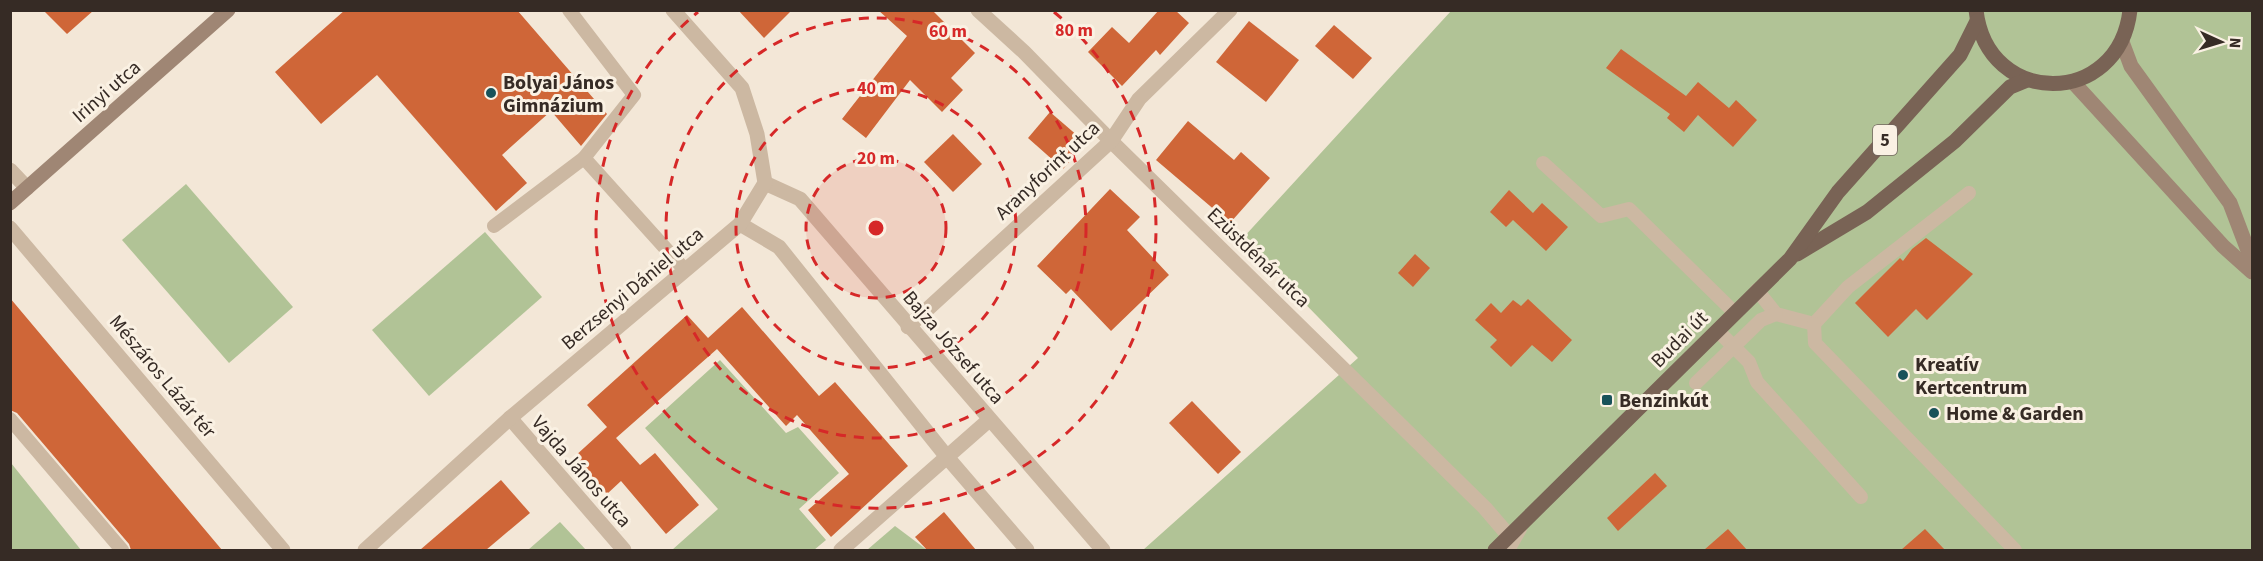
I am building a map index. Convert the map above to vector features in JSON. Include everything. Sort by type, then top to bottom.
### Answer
[{"type":"main road","name":"5","points":[[1977,16],[1983,40],[1994,57],[2010,71],[2027,80],[2050,84],[2073,82],[2102,67],[2122,42],[2130,10]]},
{"type":"main road","name":"Budai út","points":[[1494,550],[1508,543],[1525,520],[1790,259],[1838,192],[1960,55],[1977,16]]},
{"type":"main road","name":"Budai út","points":[[1790,259],[1867,212],[1955,141],[2010,87],[2027,80]]},
{"type":"street","name":"Irinyi utca","points":[[10,203],[228,10]]},
{"type":"street","points":[[673,10],[742,88],[757,134],[765,183]]},
{"type":"street","name":"Ezüstdénár utca","points":[[978,10],[1024,52],[1111,141],[1477,500],[1508,543]]},
{"type":"street","name":"Aranyforint utca","points":[[908,327],[1111,141],[1139,99],[1230,10]]},
{"type":"street","points":[[2122,42],[2131,66],[2230,203],[2253,261]]},
{"type":"street","points":[[2073,82],[2223,246],[2253,272]]},
{"type":"street","points":[[10,170],[27,188]]},
{"type":"street","name":"Berzsenyi Dániel utca","points":[[365,550],[510,418],[740,224],[765,183]]},
{"type":"street","name":"Bajza József utca","points":[[765,183],[800,199],[908,327],[1103,550]]},
{"type":"street","points":[[740,224],[779,247],[947,457],[1027,550]]},
{"type":"street","name":"Mészáros Lázár tér","points":[[10,228],[283,550]]},
{"type":"street","name":"Vajda János utca","points":[[510,418],[624,550]]},
{"type":"street","points":[[841,550],[989,420]]},
{"type":"lane","points":[[494,226],[584,158],[634,96],[568,10]]},
{"type":"lane","points":[[584,158],[686,270]]},
{"type":"lane","points":[[1543,163],[1601,216],[1629,209],[1735,313]]},
{"type":"lane","points":[[1969,193],[1848,287],[1814,324],[1815,343],[2014,550]]},
{"type":"lane","points":[[1758,290],[1776,314]]},
{"type":"lane","points":[[1696,383],[1761,320],[1776,314],[1814,324]]},
{"type":"lane","points":[[1718,331],[1749,362],[1757,382],[1861,497]]},
{"type":"lane","points":[[10,419],[122,550]]},
{"type":"green space","points":[[1451,11],[2252,11],[2252,550],[1143,550],[1358,358],[1242,239]]},
{"type":"green space","points":[[186,184],[293,307],[229,363],[122,240]]},
{"type":"green space","points":[[485,232],[542,297],[429,396],[372,330]]},
{"type":"green space","points":[[720,360],[786,433],[798,427],[839,473],[799,509],[826,540],[814,550],[672,550],[718,509],[645,428]]},
{"type":"green space","points":[[11,463],[81,550],[11,550]]},
{"type":"green space","points":[[560,522],[586,550],[528,550]]},
{"type":"green space","points":[[895,526],[927,550],[867,550]]},
{"type":"building","points":[[43,10],[94,10],[67,34]]},
{"type":"building","name":"Bolyai János Gimnázium","points":[[345,10],[517,10],[607,114],[581,146],[551,111],[502,155],[527,183],[496,211],[377,75],[321,124],[275,72]]},
{"type":"building","points":[[738,10],[792,10],[764,38]]},
{"type":"building","points":[[878,10],[932,10],[975,53],[951,78],[963,90],[942,112],[910,80],[866,138],[842,119],[907,36]]},
{"type":"building","points":[[1159,10],[1175,10],[1189,23],[1160,55],[1156,50],[1122,86],[1088,52],[1112,27],[1129,43]]},
{"type":"building","points":[[1249,21],[1299,60],[1266,102],[1216,62]]},
{"type":"building","points":[[1334,25],[1372,58],[1353,79],[1315,46]]},
{"type":"building","points":[[1621,49],[1686,96],[1698,82],[1729,108],[1736,100],[1757,120],[1733,147],[1698,115],[1684,132],[1667,118],[1670,114],[1606,68]]},
{"type":"building","points":[[1050,112],[1086,143],[1063,169],[1028,138]]},
{"type":"building","points":[[1188,121],[1234,160],[1241,152],[1270,178],[1230,223],[1156,160]]},
{"type":"building","points":[[953,134],[982,164],[953,192],[924,162]]},
{"type":"building","points":[[1110,189],[1140,217],[1127,230],[1169,275],[1111,331],[1071,289],[1066,294],[1037,266]]},
{"type":"building","points":[[1509,190],[1533,213],[1542,203],[1568,227],[1546,251],[1513,220],[1506,227],[1490,212]]},
{"type":"building","points":[[1926,238],[1973,274],[1927,320],[1916,309],[1888,337],[1855,303],[1900,258],[1903,261],[1912,249]]},
{"type":"building","points":[[1415,254],[1430,268],[1413,287],[1398,273]]},
{"type":"building","points":[[10,298],[222,550],[131,550],[129,544],[17,413],[10,410]]},
{"type":"building","points":[[1528,299],[1572,340],[1552,362],[1532,345],[1511,367],[1490,347],[1497,340],[1475,320],[1491,303],[1501,313],[1513,300],[1521,306]]},
{"type":"building","points":[[742,307],[819,396],[835,382],[908,466],[831,537],[808,510],[849,474],[797,415],[786,426],[717,349],[616,438],[640,465],[655,453],[699,505],[666,534],[621,481],[607,494],[574,457],[607,427],[587,405],[687,315],[708,338]]},
{"type":"building","points":[[1192,401],[1241,452],[1218,474],[1169,423]]},
{"type":"building","points":[[1655,473],[1667,486],[1618,531],[1607,518]]},
{"type":"building","points":[[501,480],[530,513],[486,550],[420,550]]},
{"type":"building","points":[[944,512],[976,550],[927,550],[915,537]]},
{"type":"building","points":[[1728,529],[1747,550],[1704,550]]},
{"type":"building","points":[[1925,529],[1945,550],[1901,550]]},
{"type":"place","name":"Bolyai János Gimnázium","points":[[491,93]]},
{"type":"place","name":"Kreatív Kertcentrum","points":[[1903,375]]},
{"type":"place","name":"Benzinkút","points":[[1607,400]]},
{"type":"place","name":"Home & Garden","points":[[1934,413]]}]
